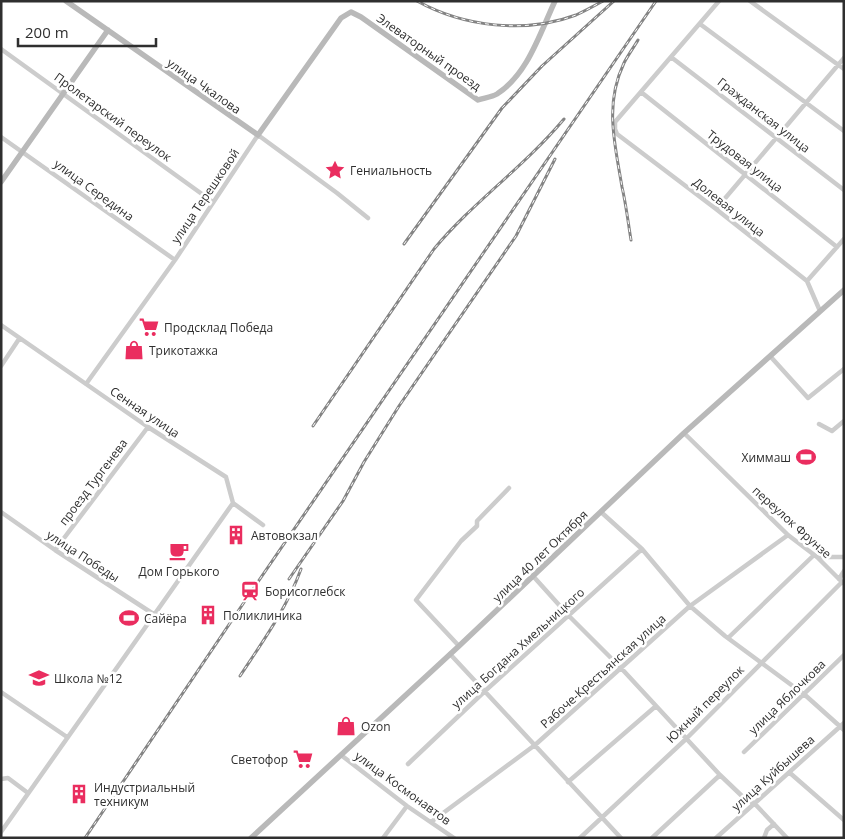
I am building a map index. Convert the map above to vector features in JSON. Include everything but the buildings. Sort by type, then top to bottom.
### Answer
[{"type":"street","name":"улица Чкалова","points":[[66,1],[258,135]]},
{"type":"street","name":"Элеваторный проезд","points":[[341,18],[351,12],[361,16],[478,100],[496,95],[511,83],[530,56],[555,1]]},
{"type":"street","points":[[641,92],[719,1]]},
{"type":"street","points":[[750,1],[844,69]]},
{"type":"street","name":"улица Терешковой","points":[[86,384],[175,260],[258,135],[341,18]]},
{"type":"street","points":[[700,24],[844,131]]},
{"type":"street","points":[[1,182],[108,30]]},
{"type":"street","name":"Пролетарский переулок","points":[[1,49],[213,202]]},
{"type":"street","name":"Гражданская улица","points":[[672,57],[844,190]]},
{"type":"street","points":[[716,210],[844,58]]},
{"type":"street","name":"Долевая улица","points":[[641,92],[615,122],[617,134],[807,281],[820,311]]},
{"type":"street","name":"Трудовая улица","points":[[641,92],[837,247]]},
{"type":"street","points":[[258,135],[368,218]]},
{"type":"street","name":"улица Середина","points":[[1,137],[175,260]]},
{"type":"street","points":[[807,281],[844,238]]},
{"type":"street","name":"улица 40 лет Октября","points":[[251,838],[460,646],[684,433],[844,290]]},
{"type":"street","name":"Сенная улица","points":[[1,325],[148,427],[226,478],[233,504]]},
{"type":"street","points":[[1,366],[19,339]]},
{"type":"street","points":[[770,356],[808,398],[844,369]]},
{"type":"street","points":[[818,424],[832,431],[844,421]]},
{"type":"street","name":"проезд Тургенева","points":[[55,550],[148,427]]},
{"type":"street","name":"переулок Фрунзе","points":[[684,433],[788,535],[815,556],[842,582]]},
{"type":"street","points":[[460,646],[416,600],[461,541],[477,526],[476,521],[509,488]]},
{"type":"street","points":[[1,832],[233,504],[263,525]]},
{"type":"street","name":"улица Победы","points":[[1,512],[55,550],[155,615]]},
{"type":"street","points":[[600,512],[642,549],[690,606],[728,638],[805,694],[843,727]]},
{"type":"street","name":"Рабоче-Крестьянская улица","points":[[431,822],[535,745],[690,606],[788,535]]},
{"type":"street","name":"улица Богдана Хмельницкого","points":[[408,764],[485,691],[642,549]]},
{"type":"street","points":[[728,638],[815,556],[844,557]]},
{"type":"street","name":"Южный переулок","points":[[580,838],[686,739],[842,582],[844,571]]},
{"type":"street","points":[[533,576],[720,775],[743,797],[754,804],[788,838]]},
{"type":"street","points":[[450,654],[620,838]]},
{"type":"street","name":"улица Яблочкова","points":[[744,752],[844,655]]},
{"type":"street","points":[[1,692],[67,738]]},
{"type":"street","points":[[568,782],[656,706]]},
{"type":"street","name":"улица Куйбышева","points":[[716,838],[843,727]]},
{"type":"street","name":"улица Космонавтов","points":[[341,755],[407,806],[454,838]]},
{"type":"street","points":[[790,773],[844,820]]},
{"type":"street","points":[[652,838],[720,775]]},
{"type":"street","points":[[1,779],[8,778],[28,793]]},
{"type":"street","points":[[383,838],[407,806]]},
{"type":"street","points":[[764,838],[766,830],[774,824]]},
{"type":"railway","points":[[417,1],[454,17],[495,25],[516,26],[556,21],[576,15],[603,1]]},
{"type":"railway","points":[[404,244],[502,108],[542,66],[614,1]]},
{"type":"railway","points":[[85,838],[251,592],[656,1]]},
{"type":"railway","points":[[631,240],[614,140],[613,109],[618,79],[624,63],[638,40]]},
{"type":"railway","points":[[313,426],[434,249],[564,119]]},
{"type":"railway","points":[[289,579],[343,501],[364,462],[399,406],[516,236],[555,159]]},
{"type":"railway","points":[[240,676],[282,611],[301,569]]},
{"type":"place","name":"Гениальность","points":[[335,170]]},
{"type":"place","name":"Продсклад Победа","points":[[149,327]]},
{"type":"place","name":"Трикотажка","points":[[134,350]]},
{"type":"place","name":"Химмаш","points":[[806,457]]},
{"type":"place","name":"Автовокзал","points":[[236,535]]},
{"type":"place","name":"Дом Горького","points":[[179,551]]},
{"type":"place","name":"Борисоглебск","points":[[250,591]]},
{"type":"place","name":"Поликлиника","points":[[208,615]]},
{"type":"place","name":"Сайёра","points":[[129,618]]},
{"type":"place","name":"Школа №12","points":[[39,678]]},
{"type":"place","name":"Ozon","points":[[346,726]]},
{"type":"place","name":"Светофор","points":[[303,759]]},
{"type":"place","name":"Индустриальный техникум","points":[[79,794]]}]
